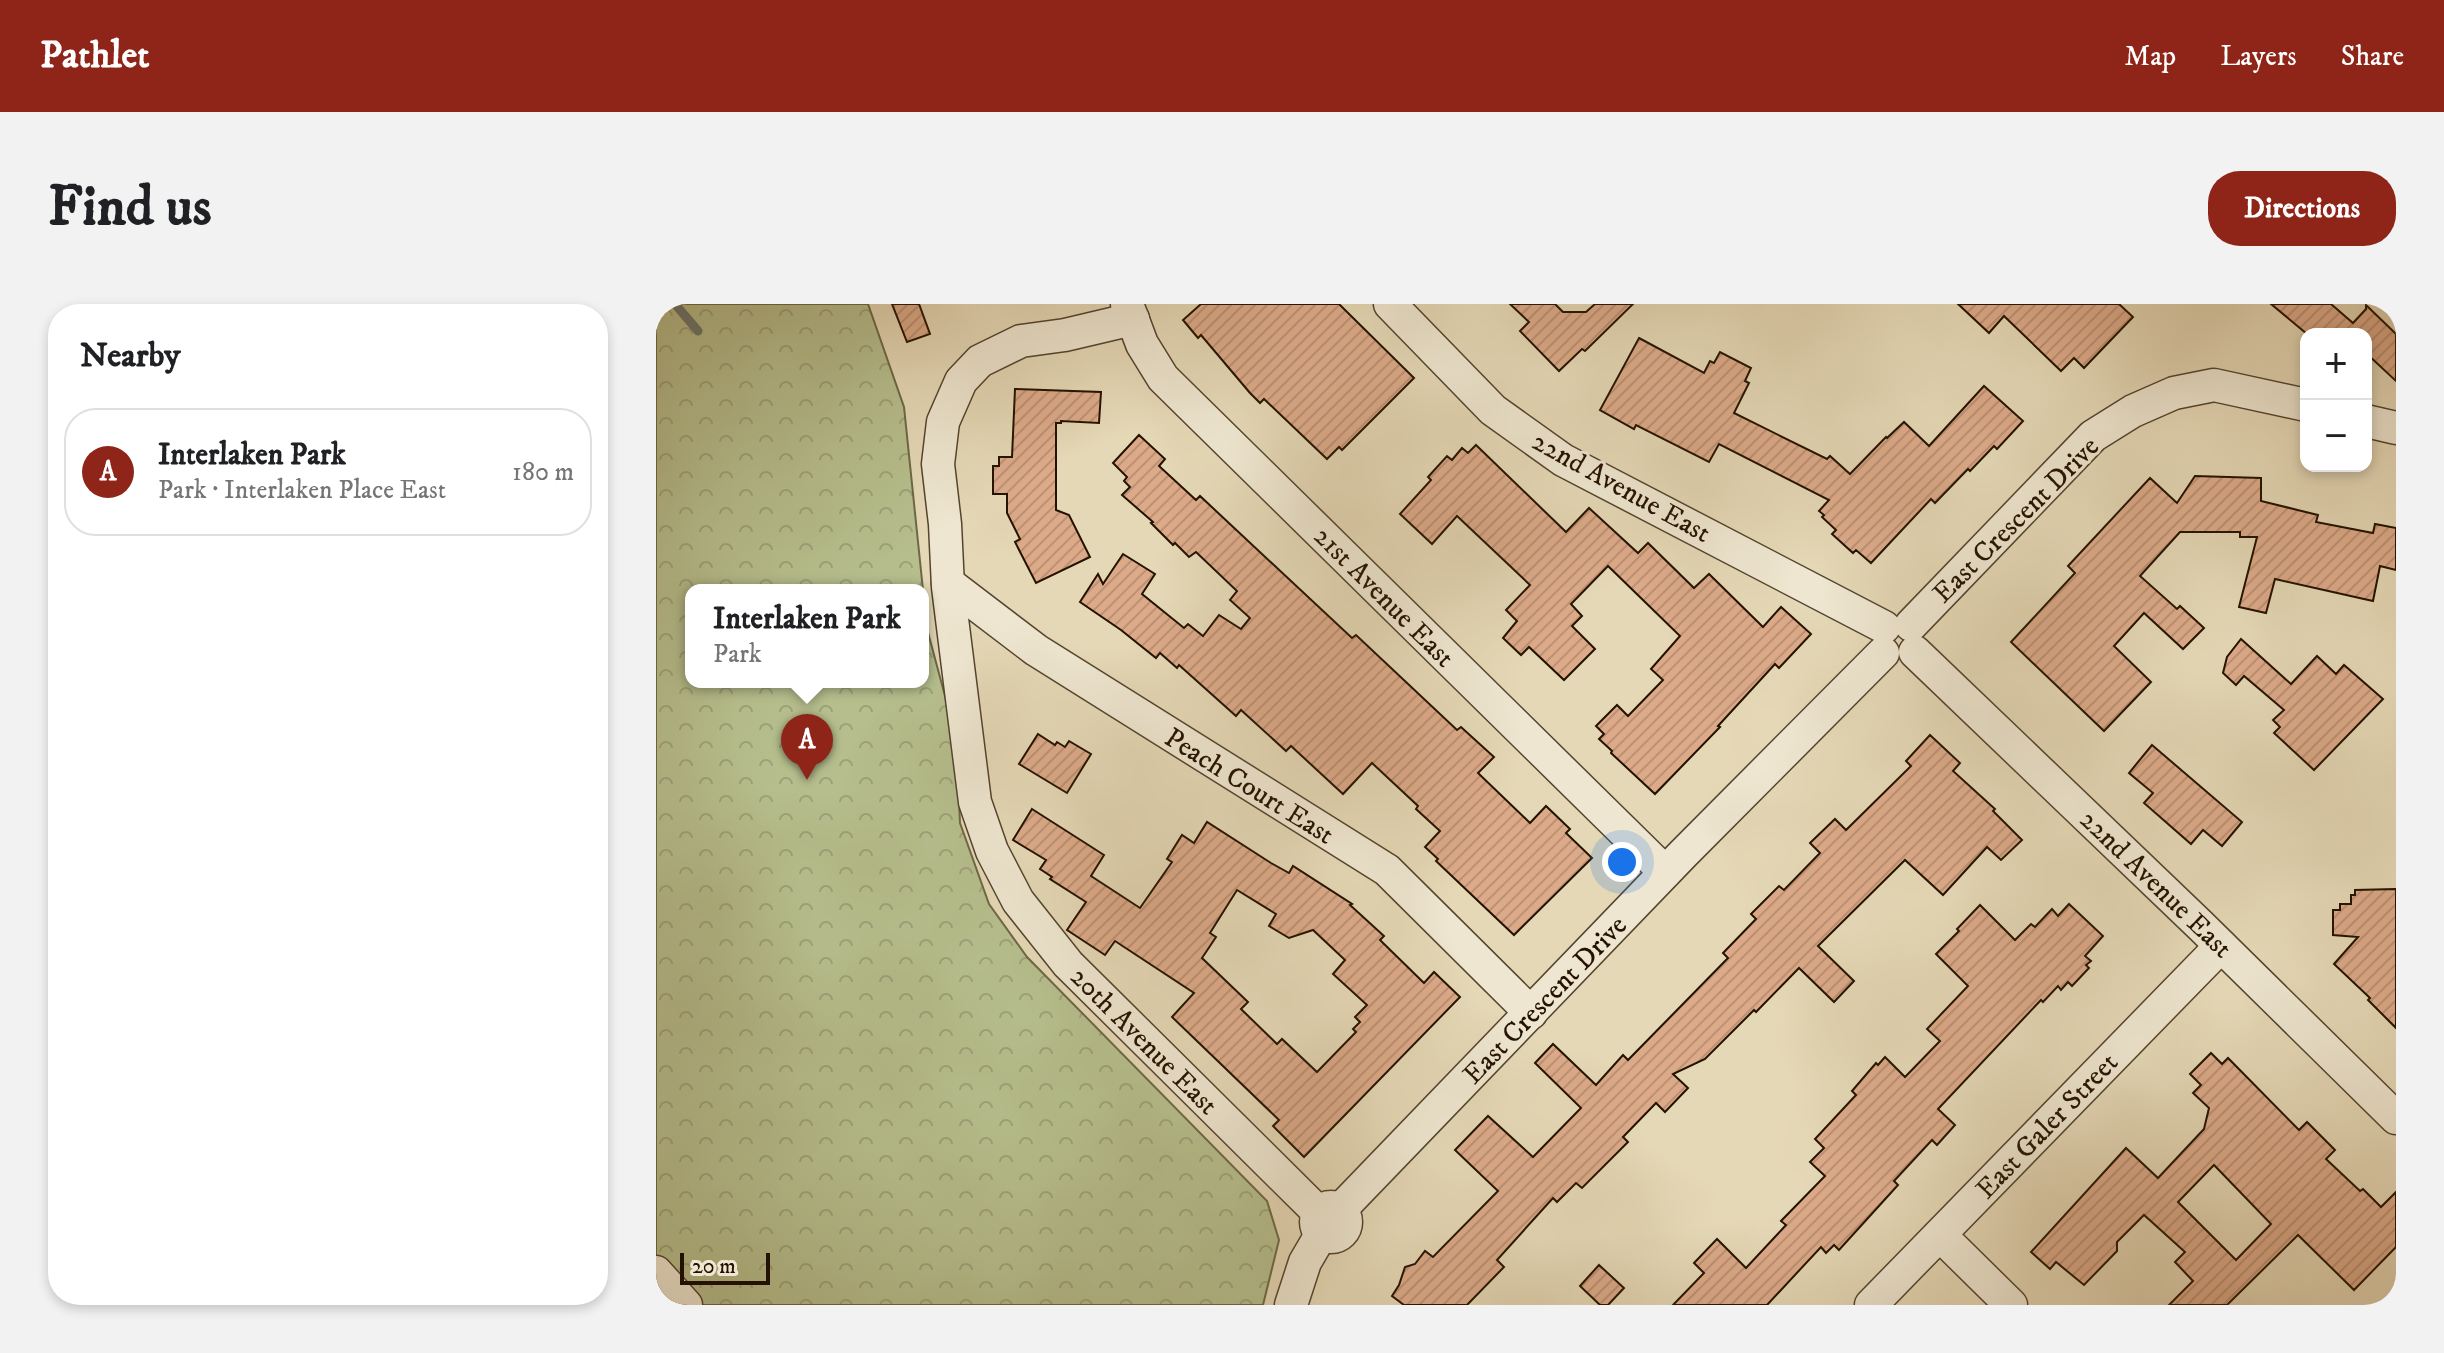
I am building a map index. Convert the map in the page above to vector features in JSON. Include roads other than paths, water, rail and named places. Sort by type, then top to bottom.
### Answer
[{"type":"street","name":"22nd Avenue East","points":[[1390,304],[1493,410],[1563,460],[1898,639],[2221,946],[2396,1118]]},
{"type":"street","name":"20th Avenue East","points":[[1130,312],[1065,335],[1021,341],[980,361],[961,381],[943,422],[938,464],[948,583],[975,802],[992,851],[1018,901],[1068,964],[1327,1219]]},
{"type":"street","name":"21st Avenue East","points":[[1130,312],[1142,344],[1163,378],[1665,872]]},
{"type":"street","name":"East Crescent Drive","points":[[1291,1305],[1305,1262],[1327,1219],[1665,872],[1898,639],[2093,436],[2133,411],[2174,393],[2214,385],[2300,403]]},
{"type":"street","points":[[2372,422],[2396,428]]},
{"type":"street","name":"Peach Court East","points":[[948,583],[1036,650],[1387,870],[1531,1013]]},
{"type":"street","name":"East Galer Street","points":[[1871,1305],[2221,946]]},
{"type":"street","points":[[1940,1235],[2011,1305]]},
{"type":"street","points":[[656,1272],[686,1305]]},
{"type":"waterway","points":[[675,304],[698,331]]},
{"type":"place","name":"Interlaken Park","points":[[807,780]]}]
